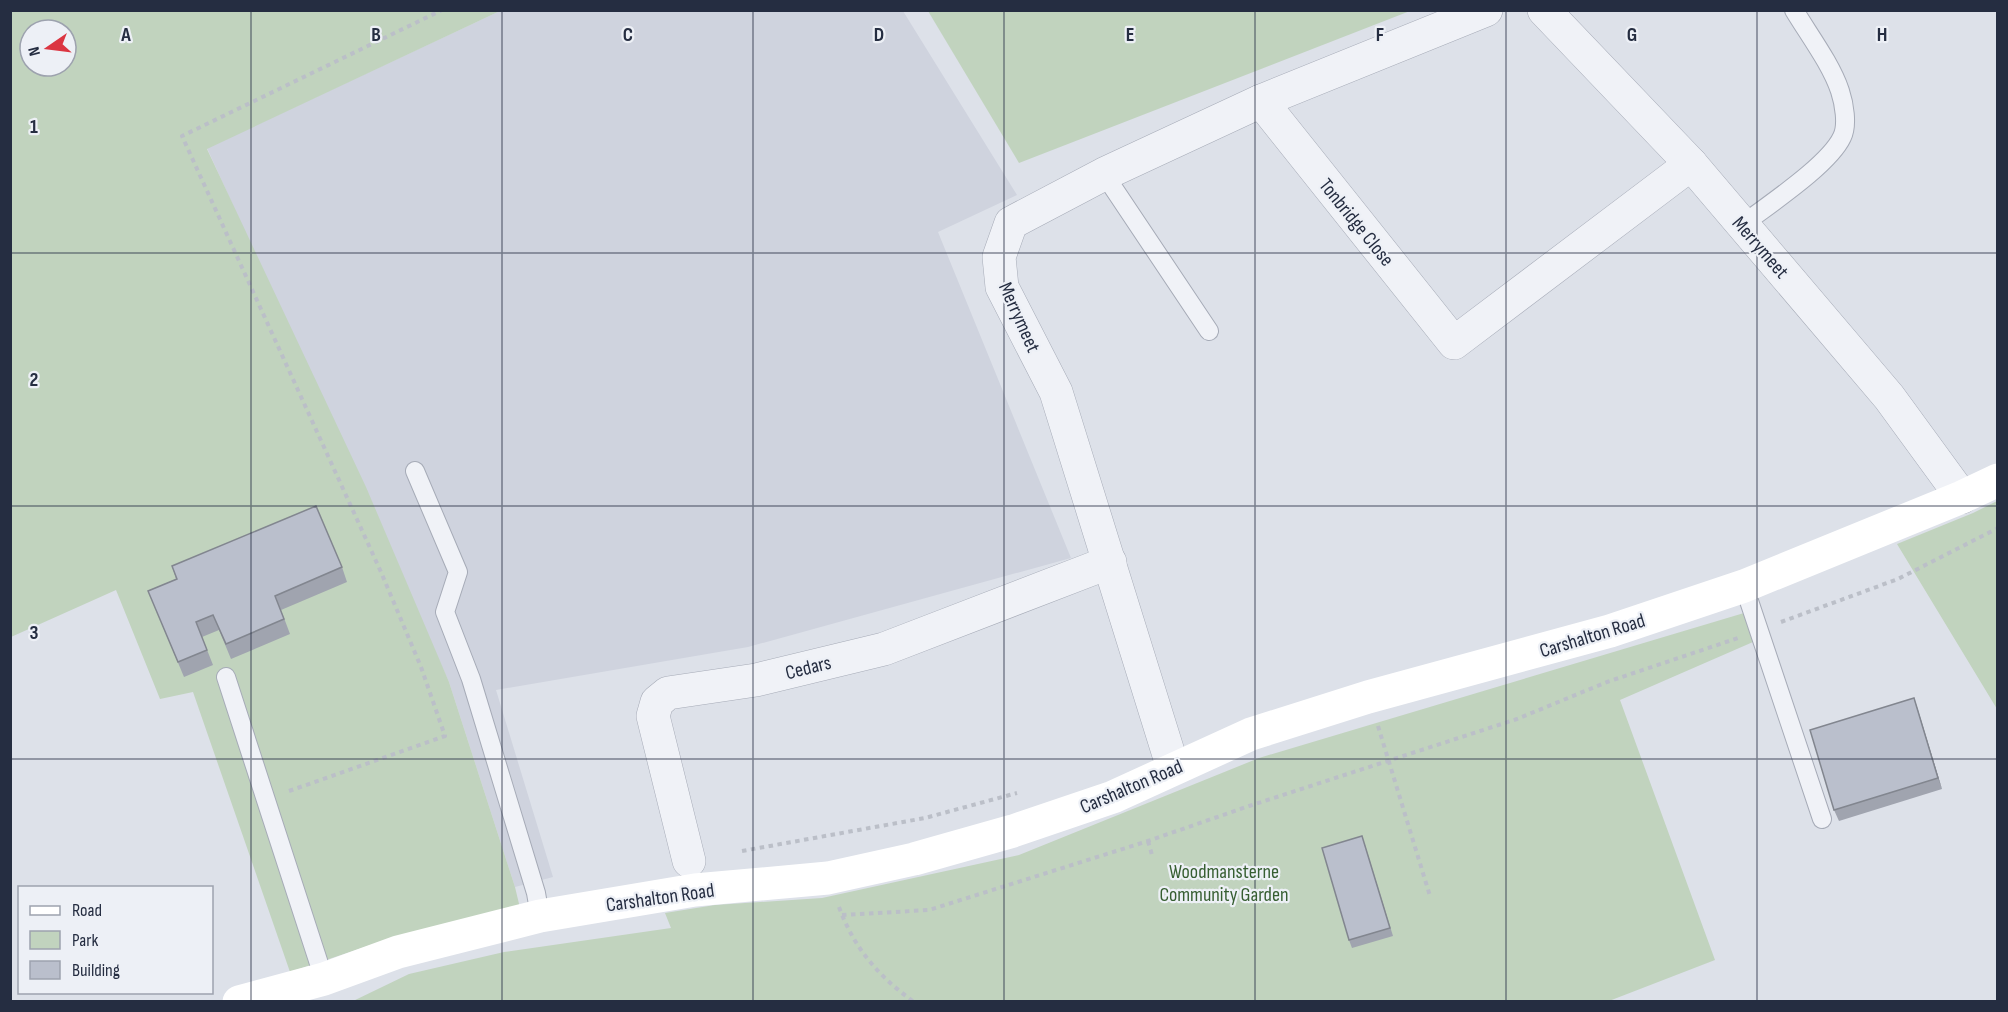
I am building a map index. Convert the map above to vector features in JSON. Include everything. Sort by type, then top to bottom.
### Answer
[{"type":"main road","name":"Carshalton Road","points":[[239,1002],[324,979],[398,952],[540,916],[696,890],[828,878],[915,859],[1013,831],[1113,797],[1251,734],[1368,697],[1610,632],[1744,586],[1962,497],[1998,480]]},
{"type":"street","name":"Merrymeet","points":[[1173,768],[1056,392],[1002,287],[999,257],[1011,223],[1104,174],[1261,101],[1486,10]]},
{"type":"street","name":"Merrymeet","points":[[1544,10],[1691,164],[1889,396],[1962,497]]},
{"type":"street","name":"Tonbridge Close","points":[[1261,101],[1449,355],[1691,164]]},
{"type":"street","name":"Cedars","points":[[689,861],[653,717],[657,702],[668,693],[756,680],[884,649],[1110,562]]},
{"type":"lane","points":[[1742,225],[1807,176],[1825,159],[1843,136],[1844,114],[1840,91],[1794,10]]},
{"type":"lane","points":[[1104,174],[1209,331]]},
{"type":"lane","points":[[415,471],[458,572],[445,612],[471,679],[536,893],[540,916]]},
{"type":"lane","points":[[1744,586],[1822,819]]},
{"type":"lane","points":[[226,677],[324,979]]},
{"type":"path","points":[[266,800],[445,736],[421,667],[381,572],[182,136],[442,10]]},
{"type":"path","points":[[914,1002],[891,986],[863,956],[842,915],[929,910],[1148,841],[1517,719],[1607,682],[1760,630],[1898,579],[1998,528]]},
{"type":"path","points":[[1368,697],[1430,896]]},
{"type":"path","points":[[736,852],[925,818],[1025,791]]},
{"type":"path","points":[[1148,841],[1152,855]]},
{"type":"shaded area","points":[[500,11],[903,11],[1017,195],[938,232],[1071,558],[748,647],[496,690],[553,877],[515,887],[449,682],[207,148]]},
{"type":"green space","points":[[10,11],[500,11],[207,149],[366,487],[449,682],[520,908],[395,937],[290,972],[193,692],[160,699],[116,590],[11,637]]},
{"type":"green space","points":[[928,11],[1410,11],[1019,163]]},
{"type":"green space","points":[[1997,501],[1997,709],[1897,544]]},
{"type":"green space","name":"Woodmansterne Community Garden","points":[[1744,613],[1753,642],[1620,700],[1715,960],[1609,1001],[351,1002],[409,974],[504,952],[671,928],[665,913],[715,905],[822,898],[1019,855],[1259,758]]},
{"type":"building","points":[[316,506],[342,567],[275,596],[284,619],[226,644],[213,615],[196,622],[207,650],[178,662],[148,591],[177,579],[172,566]]},
{"type":"building","points":[[1914,698],[1938,778],[1834,810],[1810,730]]},
{"type":"building","points":[[1362,836],[1390,928],[1349,940],[1322,848]]}]
